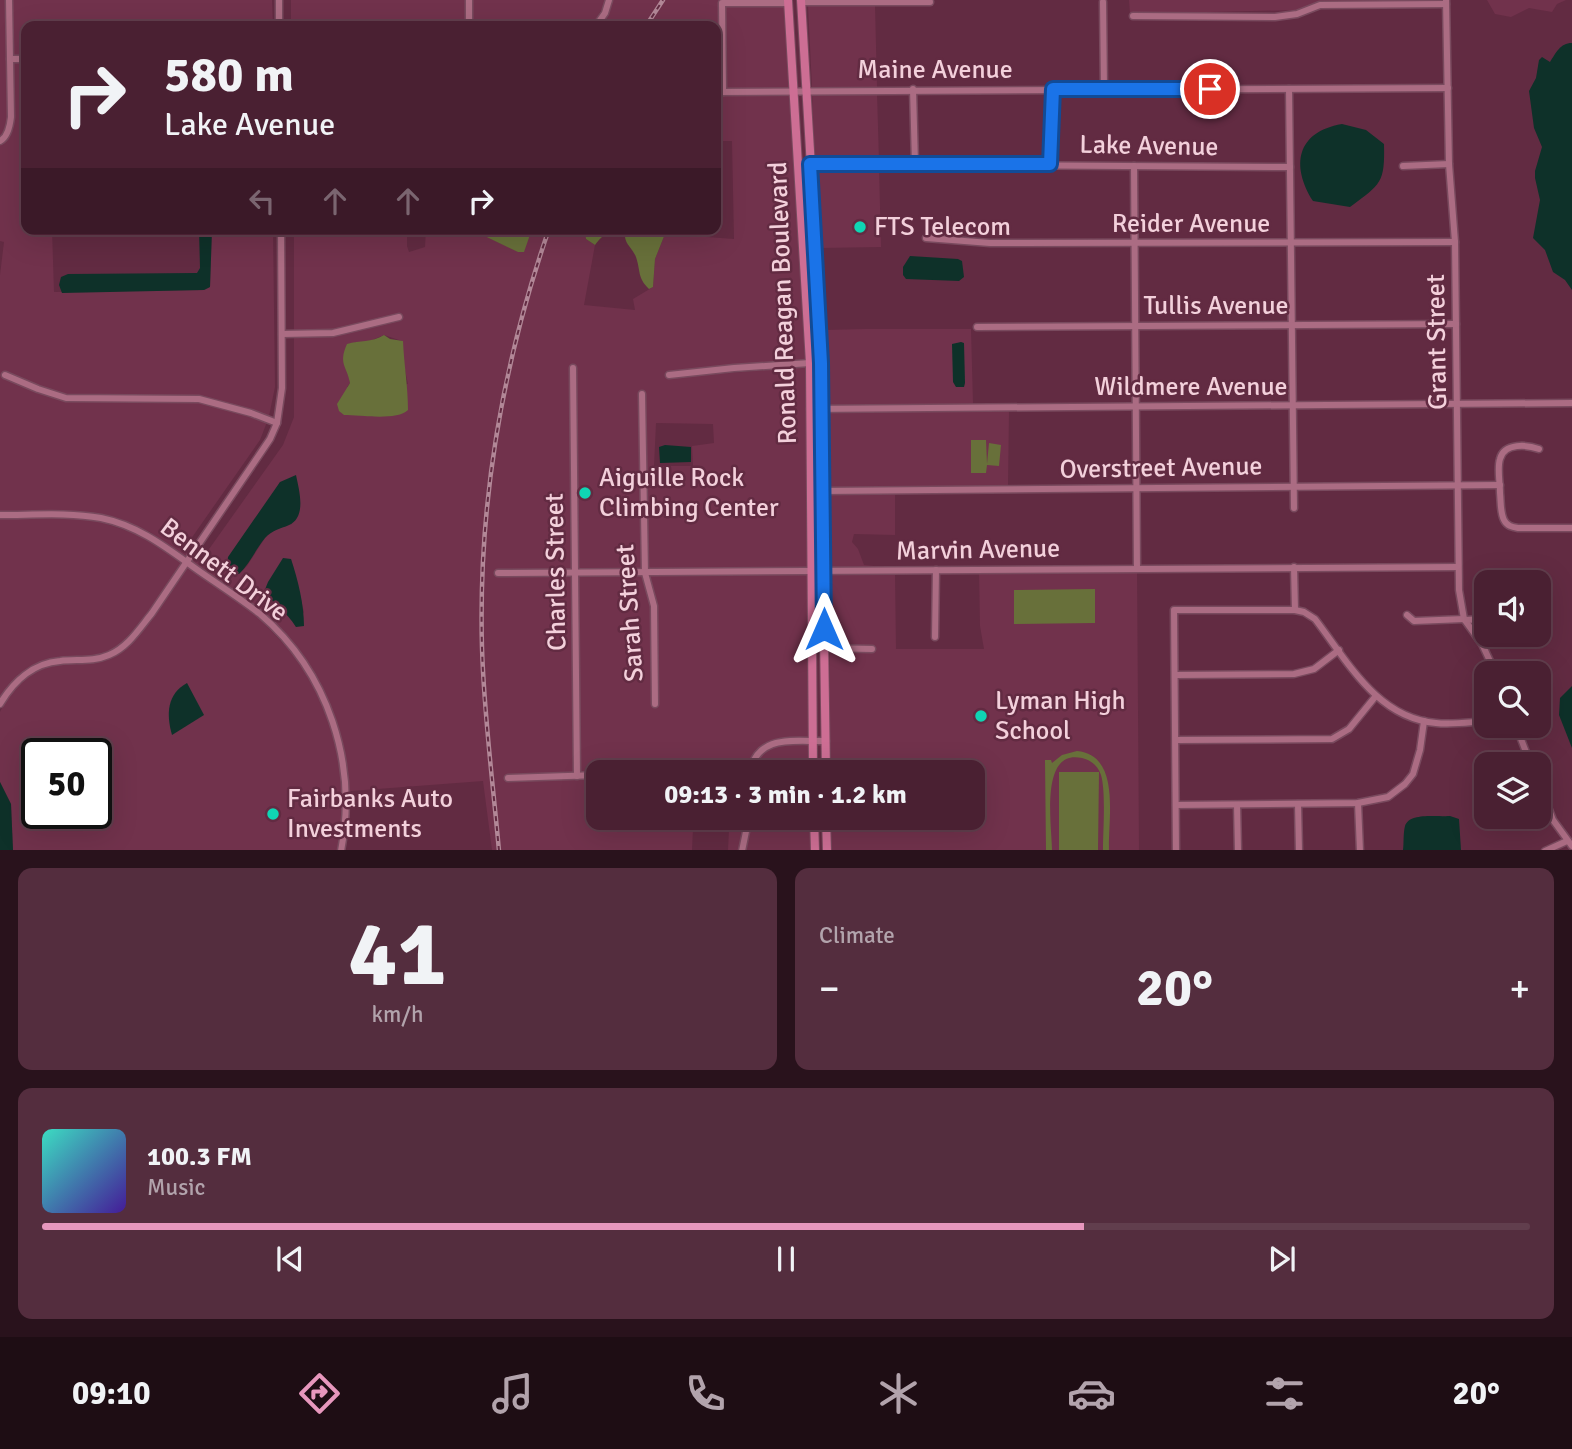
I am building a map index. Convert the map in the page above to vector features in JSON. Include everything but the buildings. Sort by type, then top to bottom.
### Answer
[{"type":"main road","name":"Ronald Reagan Boulevard","points":[[788,1],[810,363],[813,760]]},
{"type":"main road","name":"Ronald Reagan Boulevard","points":[[801,1],[819,301],[826,760]]},
{"type":"main road","points":[[814,830],[815,850]]},
{"type":"main road","points":[[826,830],[827,850]]},
{"type":"street","points":[[0,141],[6,135],[11,117],[9,0]]},
{"type":"street","points":[[279,0],[279,21]]},
{"type":"street","points":[[469,0],[469,21]]},
{"type":"street","points":[[599,21],[610,0]]},
{"type":"street","points":[[721,33],[722,3],[788,1]]},
{"type":"street","points":[[801,1],[930,2]]},
{"type":"street","points":[[1103,2],[1104,89]]},
{"type":"street","points":[[1133,16],[1275,17],[1297,14],[1320,5],[1446,2]]},
{"type":"street","name":"Grant Street","points":[[1446,2],[1449,164],[1455,242],[1459,590],[1464,620],[1482,644],[1490,661]]},
{"type":"street","points":[[10,59],[21,59]]},
{"type":"street","name":"Maine Avenue","points":[[721,92],[1448,88]]},
{"type":"street","points":[[913,89],[915,164]]},
{"type":"street","points":[[1050,164],[1053,89]]},
{"type":"street","points":[[1289,89],[1294,508]]},
{"type":"street","name":"Lake Avenue","points":[[799,164],[1290,167]]},
{"type":"street","points":[[1404,166],[1449,164]]},
{"type":"street","points":[[1133,166],[1137,568]]},
{"type":"street","points":[[0,704],[13,685],[35,668],[60,661],[97,659],[120,649],[152,613],[263,450],[277,423],[282,388],[281,235]]},
{"type":"street","name":"Reider Avenue","points":[[926,238],[990,243],[1455,242]]},
{"type":"street","points":[[282,334],[332,333],[399,317]]},
{"type":"street","name":"Tullis Avenue","points":[[977,327],[1456,324]]},
{"type":"street","points":[[669,375],[810,363]]},
{"type":"street","name":"Charles Street","points":[[573,368],[577,776]]},
{"type":"street","points":[[5,375],[66,398],[199,399],[277,423]]},
{"type":"street","name":"Sarah Street","points":[[642,394],[645,573],[654,606],[655,704]]},
{"type":"street","name":"Wildmere Avenue","points":[[810,409],[1572,403]]},
{"type":"street","points":[[1539,449],[1530,445],[1518,446],[1506,451],[1500,458],[1501,512],[1506,524],[1510,527],[1572,528]]},
{"type":"street","name":"Overstreet Avenue","points":[[822,491],[1500,485]]},
{"type":"street","name":"Bennett Drive","points":[[0,515],[76,515],[102,519],[149,535],[259,614],[281,634],[325,698],[338,743],[346,806],[341,850]]},
{"type":"street","name":"Marvin Avenue","points":[[498,573],[1458,566]]},
{"type":"street","points":[[1294,567],[1295,610]]},
{"type":"street","points":[[935,636],[936,570]]},
{"type":"street","points":[[1176,850],[1174,610],[1304,611],[1315,619],[1375,697],[1404,714],[1424,721],[1437,724],[1474,722]]},
{"type":"street","points":[[1407,615],[1414,621],[1474,620]]},
{"type":"street","points":[[824,648],[872,649]]},
{"type":"street","points":[[1176,676],[1294,674],[1314,669],[1339,650]]},
{"type":"street","points":[[1176,740],[1332,738],[1349,729],[1375,697]]},
{"type":"street","points":[[1176,805],[1358,803],[1388,797],[1405,785],[1418,763],[1424,721]]},
{"type":"street","points":[[755,760],[758,752],[776,742],[825,741]]},
{"type":"street","points":[[508,778],[586,776]]},
{"type":"street","points":[[1358,803],[1360,850]]},
{"type":"street","points":[[1298,804],[1299,850]]},
{"type":"street","points":[[1237,805],[1237,850]]},
{"type":"street","points":[[1545,850],[1569,844],[1551,815]]},
{"type":"street","points":[[742,850],[745,830]]},
{"type":"shaded area","points":[[0,0],[7,0],[8,117],[0,138]]},
{"type":"shaded area","points":[[12,0],[272,0],[273,21],[21,21],[21,56],[12,56]]},
{"type":"shaded area","points":[[291,0],[466,0],[466,21],[291,21]]},
{"type":"shaded area","points":[[472,0],[607,0],[595,21],[472,21]]},
{"type":"shaded area","points":[[612,0],[719,0],[719,21],[602,21]]},
{"type":"shaded area","points":[[1129,0],[1425,0],[1320,2],[1297,10],[1130,14]]},
{"type":"shaded area","points":[[1487,0],[1566,0],[1557,4],[1552,12],[1529,8],[1511,17],[1495,14]]},
{"type":"shaded area","points":[[808,5],[875,5],[877,87],[812,87]]},
{"type":"shaded area","points":[[725,6],[786,6],[791,87],[725,89]]},
{"type":"shaded area","points":[[1572,43],[1572,290],[1565,280],[1553,272],[1545,250],[1533,238],[1540,200],[1535,171],[1542,147],[1534,128],[1529,91],[1536,78],[1539,60],[1542,57],[1550,62],[1561,47]]},
{"type":"shaded area","points":[[12,62],[21,62],[21,235],[52,235],[54,292],[204,290],[210,287],[212,235],[273,235],[275,387],[269,416],[199,396],[81,396],[53,392],[4,371],[1,376],[66,401],[198,402],[267,422],[260,440],[186,546],[190,550],[185,558],[150,532],[102,515],[76,512],[0,512],[0,275],[4,242],[0,241],[0,145],[6,141],[12,129]]},
{"type":"shaded area","points":[[791,93],[806,360],[666,373],[667,378],[806,367],[808,568],[647,569],[644,391],[639,392],[642,569],[578,570],[575,365],[570,365],[573,570],[496,570],[496,576],[573,576],[574,773],[506,775],[506,781],[586,779],[586,830],[693,830],[692,850],[492,850],[483,781],[351,791],[349,828],[344,850],[349,806],[348,786],[341,742],[327,697],[299,651],[283,632],[260,611],[190,561],[195,554],[202,559],[283,445],[294,417],[294,337],[333,336],[402,319],[400,314],[333,330],[294,331],[294,235],[407,235],[409,252],[425,247],[426,235],[483,235],[519,252],[529,235],[585,235],[586,239],[595,245],[584,305],[635,310],[633,299],[653,287],[655,259],[665,235],[734,239],[732,141],[721,141],[721,95]],"holes":[[[384,335],[402,341],[408,384],[347,387],[350,383],[355,342],[365,343]],[[656,423],[713,424],[714,443],[692,446],[693,466],[654,466]],[[280,482],[292,524],[274,530],[265,538],[239,574],[269,501]],[[291,559],[304,612],[296,627],[289,614]]]},
{"type":"shaded area","points":[[812,93],[877,93],[879,161],[815,161]]},
{"type":"shaded area","points":[[1342,124],[1366,130],[1384,144],[1379,182],[1350,207],[1313,201],[1306,188],[1300,163],[1302,152],[1315,134]]},
{"type":"shaded area","points":[[816,167],[879,167],[881,247],[820,248]]},
{"type":"shaded area","points":[[199,235],[212,235],[210,287],[204,290],[62,293],[59,285],[61,277],[68,274],[197,273],[200,268]]},
{"type":"shaded area","points":[[910,256],[958,259],[962,261],[964,277],[959,281],[906,279],[903,267]]},
{"type":"shaded area","points":[[971,329],[973,404],[827,405],[825,330]]},
{"type":"shaded area","points":[[964,343],[965,383],[964,387],[956,387],[953,382],[952,344]]},
{"type":"shaded area","points":[[1009,410],[1008,486],[827,488],[827,412]]},
{"type":"shaded area","points":[[659,447],[691,447],[691,462],[660,463]]},
{"type":"shaded area","points":[[296,475],[300,510],[295,521],[268,535],[239,574],[232,574],[227,566],[228,557],[280,482]]},
{"type":"shaded area","points":[[895,493],[895,535],[854,534],[852,542],[864,565],[884,567],[828,568],[827,494]]},
{"type":"shaded area","points":[[0,518],[76,518],[101,522],[148,538],[182,563],[149,611],[119,646],[97,656],[60,658],[34,665],[11,683],[0,699]]},
{"type":"shaded area","points":[[283,558],[291,559],[294,567],[302,601],[304,626],[296,627],[264,592]]},
{"type":"shaded area","points":[[187,566],[257,616],[294,655],[315,686],[329,718],[340,763],[343,805],[338,850],[13,850],[11,804],[0,782],[0,712],[6,699],[36,671],[60,664],[98,662],[121,652],[154,615]]},
{"type":"shaded area","name":"Lyman High School","points":[[1137,568],[1139,850],[827,850],[826,830],[985,830],[985,760],[826,760],[825,689],[830,688],[830,652],[874,652],[874,646],[830,645],[829,574],[895,573],[896,649],[984,649],[980,626],[979,569]]},
{"type":"shaded area","points":[[808,574],[810,738],[776,739],[763,744],[752,760],[586,760],[586,773],[580,773],[578,576],[642,576],[651,607],[653,707],[658,706],[657,606],[648,576]]},
{"type":"shaded area","points":[[187,683],[204,715],[172,735],[170,705],[175,693]]},
{"type":"shaded area","points":[[1572,686],[1572,748],[1559,715],[1560,698]]},
{"type":"shaded area","points":[[810,744],[811,760],[758,760],[765,749],[777,745]]},
{"type":"shaded area","points":[[0,782],[11,804],[13,850],[0,850]]},
{"type":"shaded area","points":[[1450,816],[1459,819],[1461,850],[1403,850],[1404,829],[1412,819]]},
{"type":"shaded area","points":[[729,830],[743,830],[739,850],[728,850]]},
{"type":"shaded area","points":[[749,830],[811,830],[812,850],[745,850]]},
{"type":"green space","points":[[483,235],[530,235],[524,252],[518,252]]},
{"type":"green space","points":[[585,235],[606,235],[595,245],[586,239]]},
{"type":"green space","points":[[620,235],[665,235],[655,259],[653,287],[649,289],[643,281],[636,257],[625,237]]},
{"type":"green space","points":[[384,335],[403,341],[408,410],[387,416],[344,415],[337,404],[350,383],[343,361],[347,344]]},
{"type":"green space","points":[[971,440],[986,440],[987,464],[989,443],[1001,445],[999,466],[987,465],[986,473],[971,473]]},
{"type":"green space","points":[[1095,589],[1095,623],[1014,624],[1014,590]]},
{"type":"green space","points":[[1077,751],[1091,755],[1106,776],[1110,806],[1109,850],[1103,850],[1104,801],[1101,775],[1088,760],[1068,758],[1059,765],[1054,777],[1050,808],[1052,850],[1046,850],[1045,760],[1051,760],[1052,763],[1062,755]]},
{"type":"green space","points":[[1059,772],[1099,772],[1098,850],[1059,850]]},
{"type":"railway","points":[[649,21],[663,0]]},
{"type":"railway","points":[[499,850],[483,673],[484,541],[496,436],[506,384],[532,280],[547,235]]},
{"type":"place","name":"FTS Telecom","points":[[860,227]]},
{"type":"place","name":"Aiguille Rock Climbing Center","points":[[585,493]]},
{"type":"place","name":"Lyman High School","points":[[981,716]]},
{"type":"place","name":"Fairbanks Auto Investments","points":[[273,814]]},
{"type":"route","points":[[824,629],[821,363],[810,164],[1050,164],[1053,89],[1210,89]]}]
